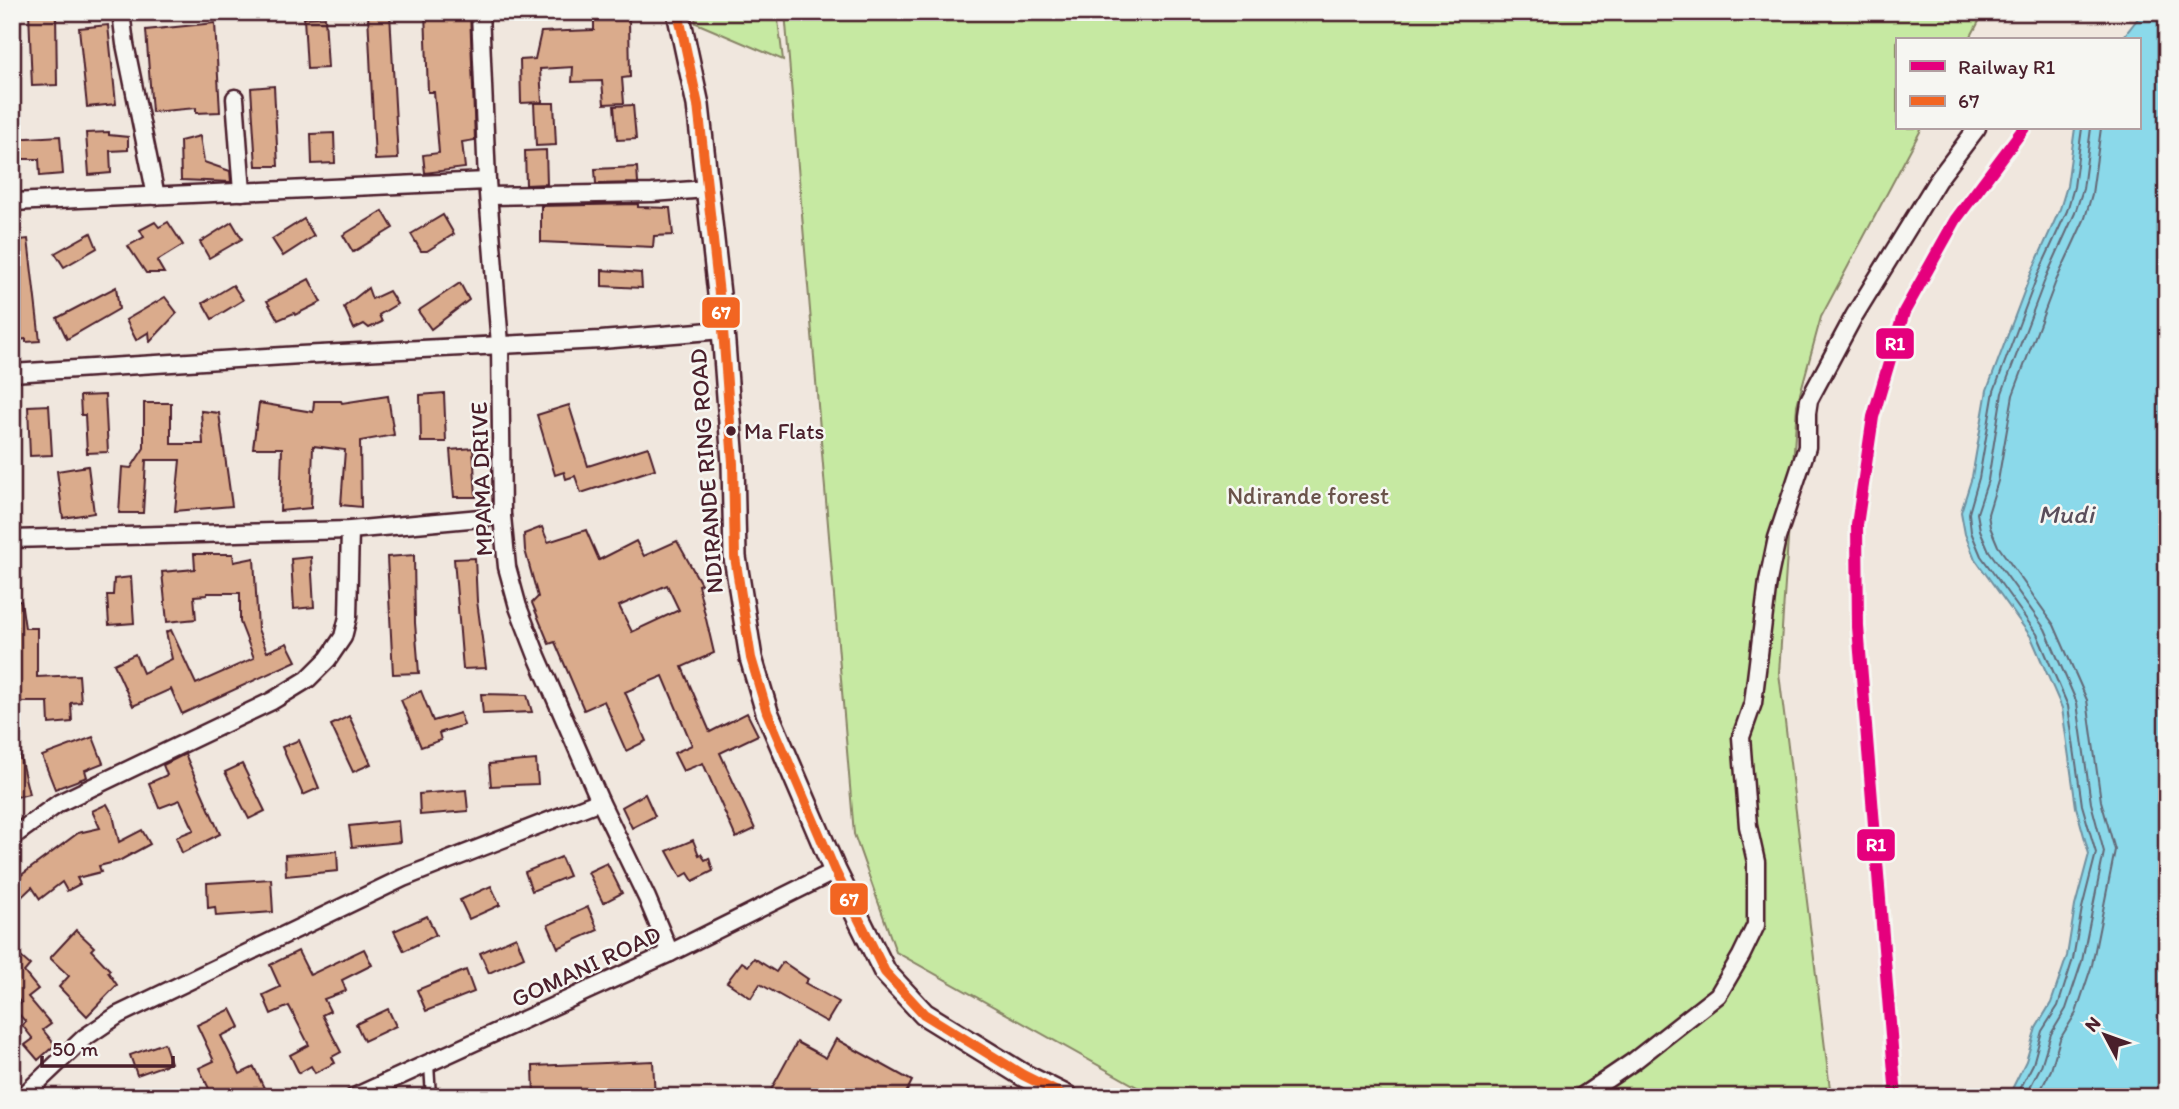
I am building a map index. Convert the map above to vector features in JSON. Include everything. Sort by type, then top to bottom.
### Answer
[{"type":"street","points":[[121,12],[156,195]]},
{"type":"street","name":"MPAMA DRIVE","points":[[480,12],[488,188],[500,344],[502,516],[507,567],[518,607],[600,801],[647,898],[670,953]]},
{"type":"street","name":"NDIRANDE RING ROAD","points":[[678,12],[698,105],[723,330],[733,463],[734,556],[751,658],[779,741],[835,871],[885,972],[923,1014],[1023,1075],[1067,1097]]},
{"type":"street","points":[[235,98],[242,192]]},
{"type":"street","points":[[1581,1097],[1718,995],[1756,925],[1756,862],[1748,826],[1741,737],[1754,703],[1768,581],[1777,538],[1807,447],[1809,400],[1854,316],[1937,181],[1975,130]]},
{"type":"street","points":[[12,202],[242,192],[488,188],[652,193],[708,189]]},
{"type":"street","points":[[12,373],[723,330]]},
{"type":"street","points":[[12,539],[350,530],[502,516]]},
{"type":"street","points":[[12,837],[59,803],[272,701],[308,679],[328,659],[343,637],[348,617],[350,530]]},
{"type":"street","points":[[22,1097],[85,1038],[118,1015],[403,878],[600,801]]},
{"type":"street","name":"GOMANI ROAD","points":[[354,1097],[670,953],[835,871]]},
{"type":"lane","points":[[429,1063],[431,1097]]},
{"type":"green space","points":[[694,12],[777,12],[783,60],[696,23]]},
{"type":"green space","name":"Ndirande forest","points":[[785,12],[1984,12],[1970,38],[1896,38],[1896,130],[1921,130],[1821,317],[1797,405],[1779,673],[1831,1097],[1155,1097],[896,952],[854,834]]},
{"type":"water","name":"Mudi","points":[[2143,12],[2167,12],[2167,1097],[2008,1097],[2026,1061],[2036,1028],[2051,1003],[2067,956],[2075,906],[2089,854],[2076,807],[2062,708],[2031,637],[1975,559],[1965,534],[1961,512],[1972,477],[1987,390],[2032,271],[2060,209],[2067,186],[2075,130],[2140,130],[2140,38],[2123,38]]},
{"type":"building","points":[[29,12],[56,12],[57,85],[32,86]]},
{"type":"building","points":[[425,12],[470,12],[475,140],[462,142],[465,168],[425,173],[423,155],[439,153],[434,92],[428,92]]},
{"type":"building","points":[[390,13],[398,159],[375,160],[368,14]]},
{"type":"building","points":[[325,17],[328,68],[307,69],[304,18]]},
{"type":"building","points":[[629,19],[630,77],[622,78],[624,103],[604,104],[602,81],[572,82],[573,67],[540,69],[542,102],[521,103],[520,60],[535,59],[541,32],[594,30],[594,20]]},
{"type":"building","points":[[215,23],[220,112],[196,113],[196,108],[152,112],[146,30]]},
{"type":"building","points":[[108,25],[116,104],[87,107],[79,28]]},
{"type":"building","points":[[274,86],[278,166],[256,166],[251,88]]},
{"type":"building","points":[[534,103],[554,103],[556,145],[536,146]]},
{"type":"building","points":[[633,105],[636,139],[617,140],[614,106]]},
{"type":"building","points":[[109,132],[109,135],[128,137],[128,150],[110,151],[111,173],[89,175],[86,133]]},
{"type":"building","points":[[334,133],[335,163],[312,164],[311,134]]},
{"type":"building","points":[[60,136],[63,174],[40,176],[39,159],[12,159],[12,139]]},
{"type":"building","points":[[200,136],[204,162],[230,171],[231,182],[181,180],[180,141]]},
{"type":"building","points":[[546,150],[547,184],[526,185],[525,151]]},
{"type":"building","points":[[637,167],[638,183],[596,184],[595,169]]},
{"type":"building","points":[[638,204],[638,207],[670,208],[673,235],[654,236],[653,247],[541,242],[541,206]]},
{"type":"building","points":[[383,211],[393,228],[353,252],[343,235]]},
{"type":"building","points":[[443,215],[454,234],[427,251],[421,251],[411,234]]},
{"type":"building","points":[[304,219],[314,236],[283,256],[272,239]]},
{"type":"building","points":[[155,222],[159,227],[168,222],[183,245],[157,261],[164,273],[146,273],[128,246],[144,237],[140,230]]},
{"type":"building","points":[[232,222],[242,239],[209,258],[200,242]]},
{"type":"building","points":[[91,233],[97,248],[64,267],[55,253]]},
{"type":"building","points":[[28,239],[40,341],[12,341],[12,241]]},
{"type":"building","points":[[602,270],[641,273],[642,288],[602,286]]},
{"type":"building","points":[[309,279],[321,302],[278,320],[267,301]]},
{"type":"building","points":[[460,283],[469,300],[431,329],[418,311]]},
{"type":"building","points":[[233,285],[243,300],[212,319],[203,303]]},
{"type":"building","points":[[116,287],[119,309],[67,339],[57,318]]},
{"type":"building","points":[[368,288],[372,299],[389,291],[397,304],[379,315],[382,322],[369,328],[364,324],[354,329],[344,307]]},
{"type":"building","points":[[165,297],[177,313],[150,342],[149,332],[136,340],[126,320]]},
{"type":"building","points":[[444,393],[446,442],[421,442],[420,395]]},
{"type":"building","points":[[105,395],[108,452],[87,453],[85,415],[81,415],[80,396]]},
{"type":"building","points":[[388,396],[394,435],[360,441],[361,507],[341,505],[345,450],[313,446],[311,508],[280,511],[282,448],[253,448],[259,403],[313,412],[314,401],[342,403]]},
{"type":"building","points":[[144,403],[171,403],[171,444],[203,444],[201,411],[219,413],[232,506],[175,511],[180,460],[146,460],[143,513],[119,513],[122,467],[131,468],[144,448]]},
{"type":"building","points":[[49,405],[52,455],[30,456],[28,406]]},
{"type":"building","points":[[569,405],[588,466],[648,447],[655,469],[581,493],[575,476],[566,479],[564,472],[555,475],[537,415]]},
{"type":"building","points":[[473,448],[476,497],[454,497],[450,450]]},
{"type":"building","points":[[88,466],[94,513],[63,518],[57,471]]},
{"type":"building","points":[[542,527],[548,542],[586,530],[599,560],[636,541],[644,556],[677,541],[701,584],[698,585],[714,653],[682,667],[710,732],[747,713],[758,735],[720,753],[755,829],[736,838],[703,763],[683,771],[674,753],[692,745],[663,676],[625,692],[646,741],[626,751],[604,701],[584,710],[555,642],[549,644],[532,603],[538,597],[525,550],[524,534]],"holes":[[[667,585],[679,610],[632,632],[619,606]]]},
{"type":"building","points":[[194,554],[233,554],[234,562],[254,558],[258,629],[267,652],[287,643],[296,661],[182,714],[171,689],[133,706],[114,664],[135,654],[143,673],[172,659],[166,632],[171,630],[196,684],[254,658],[240,622],[240,593],[207,593],[194,596],[196,619],[167,622],[162,572],[195,569]]},
{"type":"building","points":[[414,555],[419,673],[393,674],[387,557]]},
{"type":"building","points":[[311,557],[314,607],[294,609],[291,559]]},
{"type":"building","points":[[475,558],[477,601],[486,668],[463,669],[454,559]]},
{"type":"building","points":[[131,577],[134,623],[109,625],[107,595],[113,595],[114,579]]},
{"type":"building","points":[[21,601],[25,628],[37,628],[37,677],[79,675],[81,702],[71,703],[72,722],[49,724],[48,702],[22,702],[12,705],[12,602]]},
{"type":"building","points":[[421,691],[433,721],[460,713],[464,725],[439,733],[441,740],[421,747],[401,700]]},
{"type":"building","points":[[481,694],[527,695],[532,712],[483,714]]},
{"type":"building","points":[[349,716],[371,764],[353,772],[331,725]]},
{"type":"building","points":[[93,737],[103,763],[85,770],[87,777],[55,789],[42,756]]},
{"type":"building","points":[[299,740],[319,788],[303,795],[282,747]]},
{"type":"building","points":[[12,749],[18,749],[29,794],[12,798]]},
{"type":"building","points":[[185,754],[220,834],[182,853],[176,837],[194,830],[180,800],[159,808],[149,783],[167,775],[163,765]]},
{"type":"building","points":[[536,760],[538,784],[491,786],[489,764]]},
{"type":"building","points":[[242,764],[265,811],[249,819],[225,772]]},
{"type":"building","points":[[466,790],[468,811],[420,815],[419,794]]},
{"type":"building","points":[[645,794],[655,816],[632,828],[622,807]]},
{"type":"building","points":[[107,804],[113,815],[119,842],[142,830],[150,844],[119,861],[99,866],[101,872],[77,878],[80,884],[67,891],[62,882],[40,899],[32,887],[12,906],[12,882],[78,833],[100,828],[92,811]]},
{"type":"building","points":[[398,821],[400,842],[352,847],[349,826]]},
{"type":"building","points":[[693,840],[699,855],[705,860],[709,858],[713,871],[693,881],[688,873],[681,877],[667,851]]},
{"type":"building","points":[[337,851],[338,871],[286,876],[285,855]]},
{"type":"building","points":[[561,857],[569,876],[532,891],[525,872]]},
{"type":"building","points":[[607,863],[622,893],[603,903],[588,872]]},
{"type":"building","points":[[271,879],[273,912],[216,916],[215,907],[208,908],[207,883]]},
{"type":"building","points":[[491,886],[500,905],[469,919],[460,900]]},
{"type":"building","points":[[588,907],[598,930],[558,948],[548,925]]},
{"type":"building","points":[[427,916],[436,935],[404,951],[394,931]]},
{"type":"building","points":[[76,930],[94,947],[91,950],[110,970],[108,972],[117,985],[87,1016],[59,987],[69,976],[50,958]]},
{"type":"building","points":[[516,937],[524,957],[489,973],[480,953]]},
{"type":"building","points":[[12,949],[30,965],[24,972],[38,989],[28,997],[51,1024],[43,1030],[55,1045],[38,1060],[25,1045],[33,1039],[22,1025],[26,1022],[14,1009],[21,1003],[12,993]]},
{"type":"building","points":[[364,949],[372,965],[342,980],[346,991],[324,999],[330,1011],[322,1015],[341,1052],[332,1057],[335,1063],[315,1073],[311,1066],[299,1073],[290,1055],[309,1045],[289,1006],[271,1014],[263,995],[280,987],[270,965],[298,951],[310,975]]},
{"type":"building","points":[[754,958],[776,972],[783,962],[808,979],[805,983],[839,1002],[827,1022],[760,984],[751,998],[727,982],[742,962],[748,966]]},
{"type":"building","points":[[466,970],[474,992],[426,1011],[417,990]]},
{"type":"building","points":[[231,1009],[240,1027],[221,1036],[240,1074],[254,1067],[265,1090],[252,1097],[213,1097],[199,1068],[214,1061],[197,1025]]},
{"type":"building","points":[[388,1009],[396,1026],[364,1041],[356,1024]]},
{"type":"building","points":[[836,1039],[912,1081],[904,1097],[767,1097],[797,1042],[826,1058]]},
{"type":"building","points":[[164,1043],[171,1063],[137,1075],[130,1055]]},
{"type":"building","points":[[653,1061],[655,1097],[585,1097],[585,1094],[534,1096],[533,1066]]},
{"type":"rail line","name":"R1","points":[[1896,1097],[1858,627],[1857,525],[1873,417],[1904,312],[1956,219],[2023,130]]},
{"type":"transit line","name":"67","points":[[678,12],[698,105],[723,330],[733,463],[735,557],[751,658],[767,712],[835,871],[885,972],[924,1014],[1023,1075],[1067,1097]]},
{"type":"place","name":"Ma Flats","points":[[731,431]]}]
